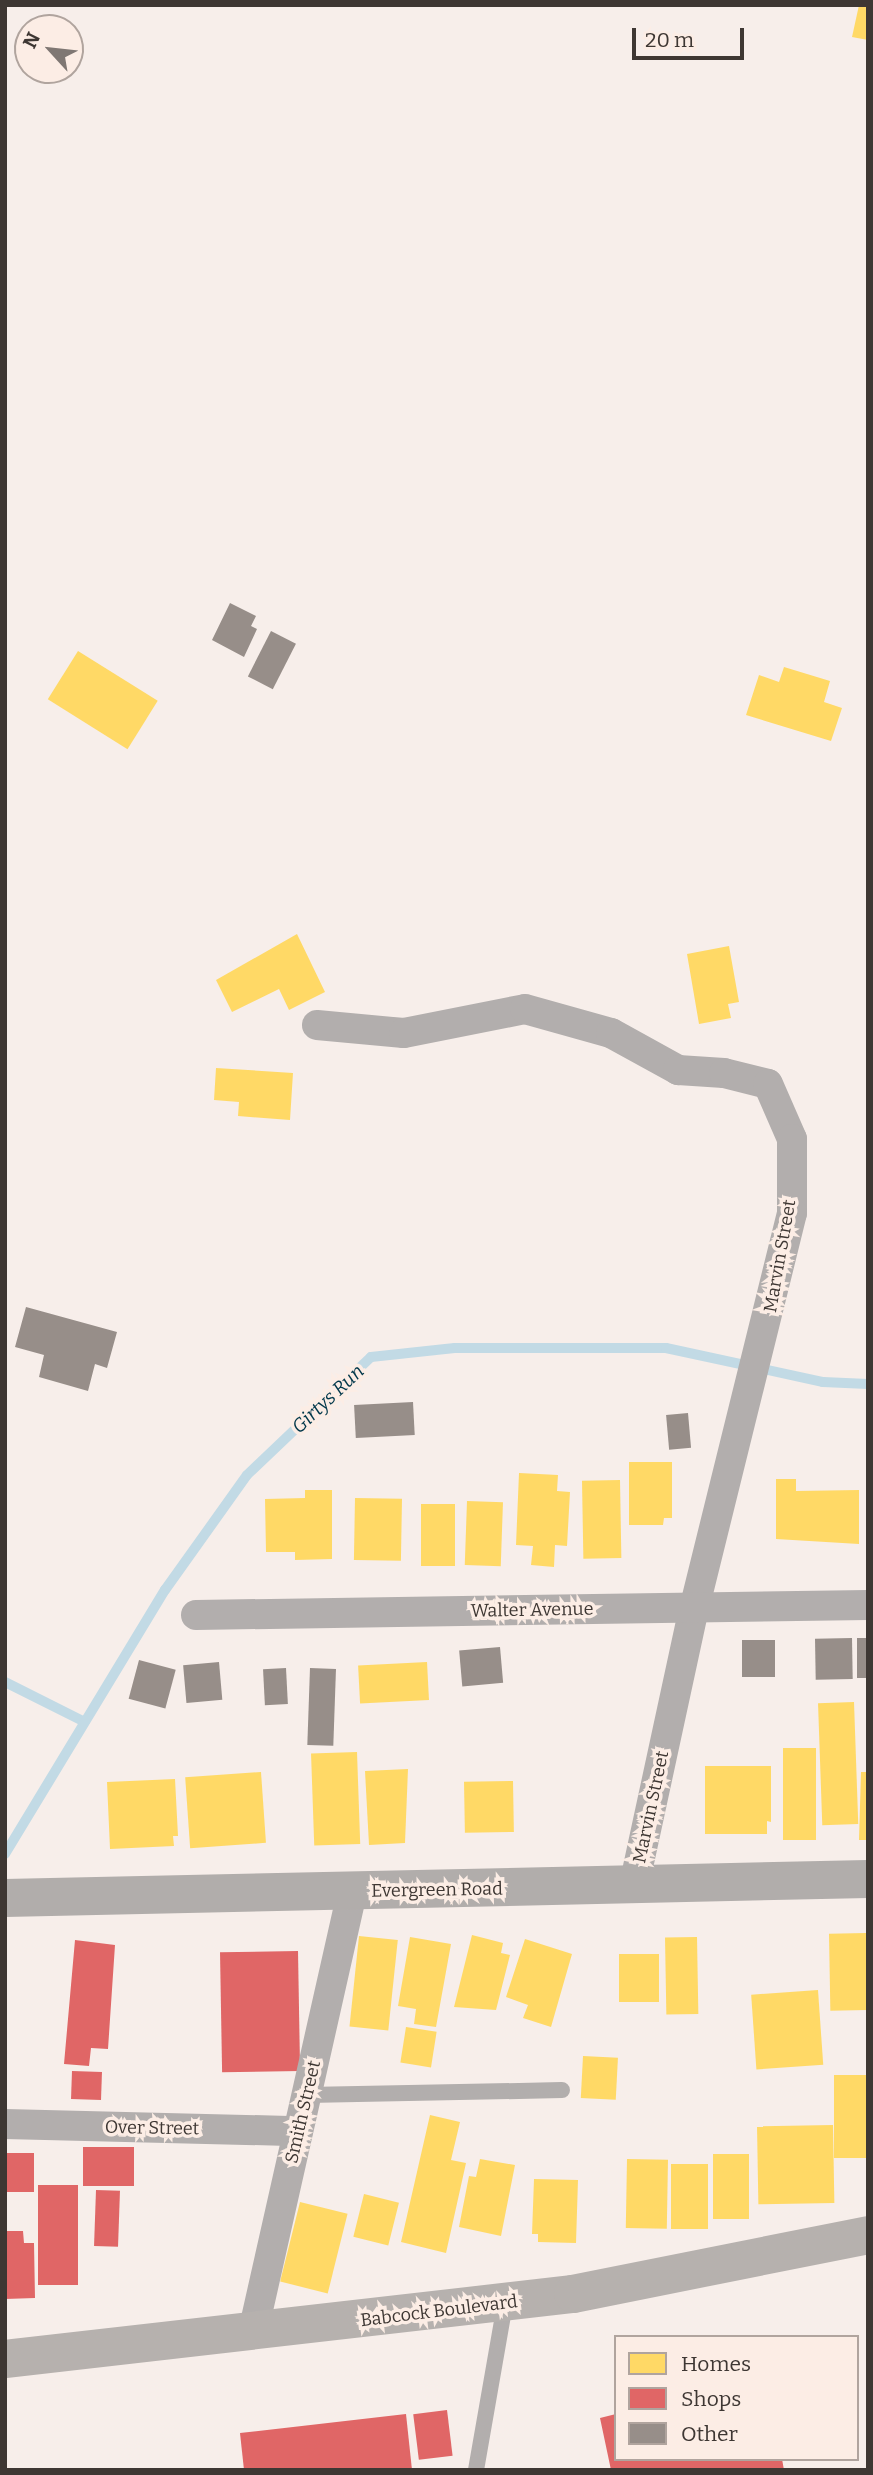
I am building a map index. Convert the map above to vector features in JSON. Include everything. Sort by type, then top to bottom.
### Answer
[{"type":"main road","name":"Babcock Boulevard","points":[[5,2359],[505,2304],[868,2235]]},
{"type":"street","name":"Marvin Street","points":[[317,1025],[404,1033],[525,1009],[611,1033],[678,1070],[724,1073],[768,1084],[792,1139],[792,1213],[772,1307],[694,1608],[634,1885]]},
{"type":"street","name":"Walter Avenue","points":[[196,1615],[868,1605]]},
{"type":"street","name":"Evergreen Road","points":[[19,1898],[868,1879]]},
{"type":"street","name":"Smith Street","points":[[253,2332],[352,1892]]},
{"type":"street","name":"Over Street","points":[[5,2124],[298,2131]]},
{"type":"lane","points":[[307,2095],[562,2090]]},
{"type":"lane","points":[[476,2470],[505,2304]]},
{"type":"building: Homes","points":[[859,5],[868,5],[868,40],[852,37]]},
{"type":"building: Homes","points":[[78,651],[158,701],[128,749],[48,699]]},
{"type":"building: Homes","points":[[784,667],[830,681],[824,702],[842,708],[831,741],[746,715],[759,675],[779,682]]},
{"type":"building: Homes","points":[[297,934],[325,992],[289,1010],[279,989],[232,1012],[216,980]]},
{"type":"building: Homes","points":[[729,946],[739,1002],[728,1004],[731,1018],[699,1024],[687,954]]},
{"type":"building: Homes","points":[[216,1068],[293,1073],[290,1120],[238,1116],[239,1102],[214,1100]]},
{"type":"building: Homes","points":[[629,1462],[672,1462],[672,1518],[664,1518],[663,1525],[629,1525]]},
{"type":"building: Homes","points":[[519,1473],[558,1475],[557,1491],[570,1492],[567,1546],[555,1545],[554,1567],[531,1565],[533,1546],[516,1545]]},
{"type":"building: Homes","points":[[776,1479],[796,1479],[796,1491],[859,1490],[859,1544],[776,1539]]},
{"type":"building: Homes","points":[[620,1480],[621,1558],[583,1559],[582,1481]]},
{"type":"building: Homes","points":[[305,1490],[332,1490],[332,1559],[295,1560],[295,1552],[266,1552],[265,1499],[305,1498]]},
{"type":"building: Homes","points":[[355,1498],[402,1499],[401,1561],[354,1560]]},
{"type":"building: Homes","points":[[467,1501],[503,1502],[501,1566],[465,1565]]},
{"type":"building: Homes","points":[[421,1504],[455,1504],[455,1566],[421,1566]]},
{"type":"building: Homes","points":[[427,1662],[429,1700],[360,1704],[358,1666]]},
{"type":"building: Homes","points":[[854,1702],[858,1824],[822,1825],[818,1703]]},
{"type":"building: Homes","points":[[783,1748],[816,1748],[816,1840],[783,1840]]},
{"type":"building: Homes","points":[[357,1752],[360,1844],[314,1846],[311,1754]]},
{"type":"building: Homes","points":[[705,1766],[771,1766],[771,1822],[767,1821],[767,1834],[705,1834]]},
{"type":"building: Homes","points":[[408,1769],[405,1843],[369,1845],[365,1771]]},
{"type":"building: Homes","points":[[261,1772],[266,1843],[190,1848],[185,1777]]},
{"type":"building: Homes","points":[[861,1772],[868,1772],[868,1840],[859,1840]]},
{"type":"building: Homes","points":[[175,1779],[178,1836],[173,1836],[174,1846],[110,1849],[107,1782]]},
{"type":"building: Homes","points":[[513,1781],[514,1832],[465,1833],[464,1782]]},
{"type":"building: Homes","points":[[866,1933],[867,2010],[830,2011],[829,1934]]},
{"type":"building: Homes","points":[[472,1935],[503,1943],[501,1953],[510,1955],[496,2010],[454,2007]]},
{"type":"building: Homes","points":[[359,1936],[398,1940],[388,2031],[349,2027]]},
{"type":"building: Homes","points":[[410,1937],[451,1944],[436,2027],[414,2024],[416,2009],[398,2006]]},
{"type":"building: Homes","points":[[697,1937],[698,2014],[666,2015],[665,1938]]},
{"type":"building: Homes","points":[[525,1939],[572,1954],[551,2027],[523,2018],[528,2005],[506,1997]]},
{"type":"building: Homes","points":[[619,1954],[659,1954],[659,2002],[619,2002]]},
{"type":"building: Homes","points":[[818,1990],[823,2065],[756,2069],[751,1995]]},
{"type":"building: Homes","points":[[406,2027],[437,2032],[431,2067],[400,2063]]},
{"type":"building: Homes","points":[[583,2056],[618,2058],[616,2100],[581,2098]]},
{"type":"building: Homes","points":[[834,2075],[868,2075],[868,2158],[834,2158]]},
{"type":"building: Homes","points":[[430,2115],[460,2122],[451,2160],[466,2163],[446,2253],[401,2242]]},
{"type":"building: Homes","points":[[833,2125],[834,2203],[758,2204],[757,2126]]},
{"type":"building: Homes","points":[[713,2154],[749,2154],[749,2219],[713,2219]]},
{"type":"building: Homes","points":[[480,2159],[515,2165],[501,2236],[459,2227],[469,2176],[476,2177]]},
{"type":"building: Homes","points":[[627,2159],[668,2160],[667,2229],[626,2228]]},
{"type":"building: Homes","points":[[671,2164],[708,2164],[708,2229],[671,2229]]},
{"type":"building: Homes","points":[[534,2179],[578,2180],[576,2243],[538,2242],[538,2234],[532,2234]]},
{"type":"building: Homes","points":[[364,2194],[399,2203],[388,2245],[353,2237]]},
{"type":"building: Homes","points":[[300,2202],[348,2214],[328,2293],[280,2282]]},
{"type":"building: Shops","points":[[75,1940],[115,1945],[108,2049],[91,2048],[89,2066],[64,2064]]},
{"type":"building: Shops","points":[[298,1951],[300,2071],[222,2072],[220,1952]]},
{"type":"building: Shops","points":[[72,2071],[102,2072],[101,2100],[71,2099]]},
{"type":"building: Shops","points":[[83,2147],[134,2147],[134,2186],[83,2186]]},
{"type":"building: Shops","points":[[5,2153],[34,2153],[34,2192],[5,2192]]},
{"type":"building: Shops","points":[[38,2185],[78,2185],[78,2285],[38,2285]]},
{"type":"building: Shops","points":[[96,2190],[120,2191],[118,2247],[94,2246]]},
{"type":"building: Shops","points":[[5,2231],[23,2231],[24,2243],[34,2243],[35,2298],[5,2299]]},
{"type":"building: Shops","points":[[447,2410],[453,2456],[419,2460],[413,2414]]},
{"type":"building: Shops","points":[[406,2414],[412,2470],[244,2470],[240,2433]]},
{"type":"building: Shops","points":[[614,2414],[614,2461],[782,2461],[784,2470],[611,2470],[600,2418]]},
{"type":"building: Other","points":[[230,603],[256,616],[251,626],[257,629],[244,657],[212,640]]},
{"type":"building: Other","points":[[271,631],[296,644],[273,689],[248,676]]},
{"type":"building: Other","points":[[26,1307],[117,1332],[107,1368],[95,1364],[88,1391],[39,1377],[44,1355],[15,1347]]},
{"type":"building: Other","points":[[413,1402],[415,1435],[356,1438],[354,1405]]},
{"type":"building: Other","points":[[688,1413],[691,1448],[669,1450],[666,1415]]},
{"type":"building: Other","points":[[852,1638],[853,1679],[816,1680],[815,1639]]},
{"type":"building: Other","points":[[857,1638],[868,1638],[868,1678],[857,1678]]},
{"type":"building: Other","points":[[742,1640],[775,1640],[775,1677],[742,1677]]},
{"type":"building: Other","points":[[500,1647],[503,1683],[462,1686],[459,1651]]},
{"type":"building: Other","points":[[139,1660],[176,1670],[165,1708],[129,1699]]},
{"type":"building: Other","points":[[219,1662],[222,1700],[186,1703],[183,1665]]},
{"type":"building: Other","points":[[286,1668],[288,1704],[265,1705],[263,1669]]},
{"type":"building: Other","points":[[310,1668],[336,1669],[333,1746],[307,1745]]},
{"type":"waterway","name":"Girtys Run","points":[[5,1854],[165,1590],[247,1475],[371,1357],[455,1348],[666,1348],[823,1382],[868,1384]]},
{"type":"waterway","points":[[5,1682],[85,1722]]}]
